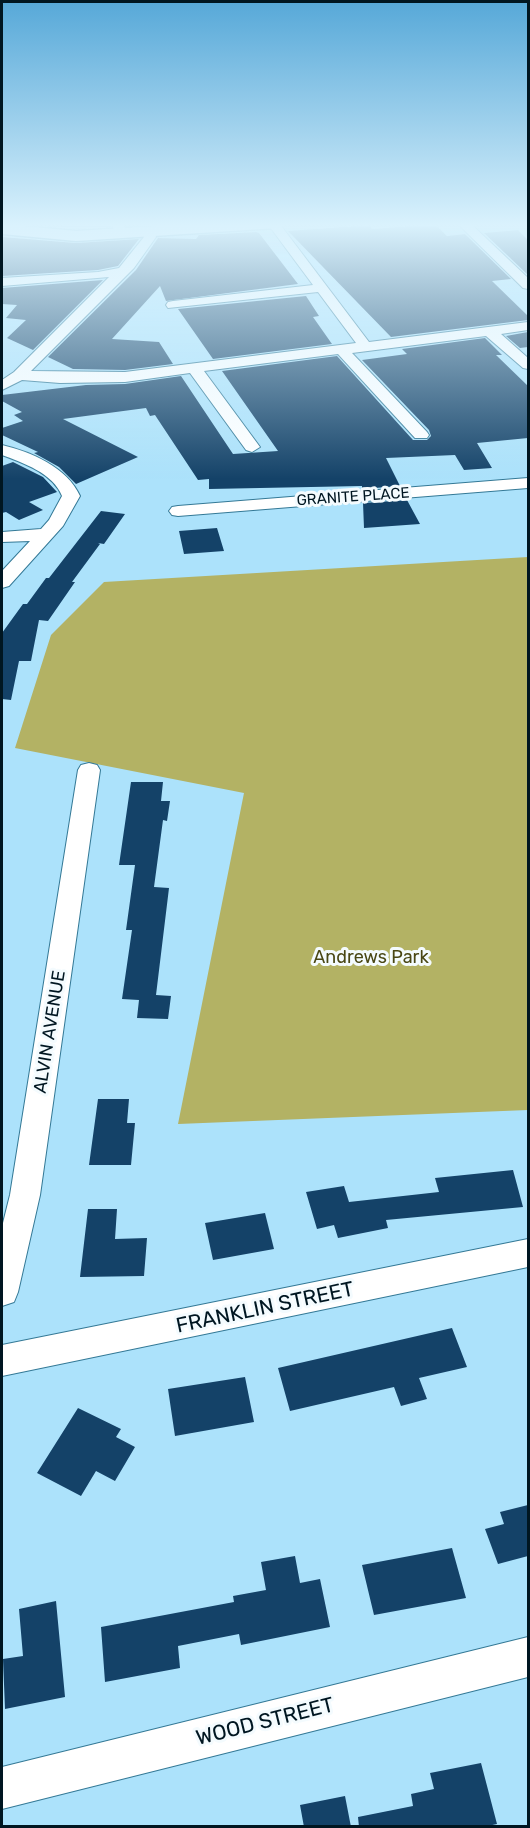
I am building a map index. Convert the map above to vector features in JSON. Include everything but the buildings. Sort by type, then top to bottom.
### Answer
[{"type":"street","points":[[2,386],[19,375],[85,308]]},
{"type":"street","points":[[336,308],[366,347]]},
{"type":"street","points":[[19,375],[99,378],[528,326]]},
{"type":"street","points":[[489,331],[528,365]]},
{"type":"street","points":[[342,350],[421,435]]},
{"type":"street","points":[[194,368],[252,447]]},
{"type":"street","points":[[2,450],[52,473],[69,488],[70,501],[46,534],[2,582]]},
{"type":"street","name":"GRANITE PLACE","points":[[178,510],[528,483]]},
{"type":"street","points":[[2,537],[46,534]]},
{"type":"street","name":"ALVIN AVENUE","points":[[2,1292],[13,1195],[89,770]]},
{"type":"street","name":"FRANKLIN STREET","points":[[2,1360],[528,1253]]},
{"type":"street","name":"WOOD STREET","points":[[2,1788],[528,1657]]},
{"type":"green space","name":"Andrews Park","points":[[528,557],[528,1110],[178,1124],[244,793],[15,748],[51,635],[104,582]]}]
